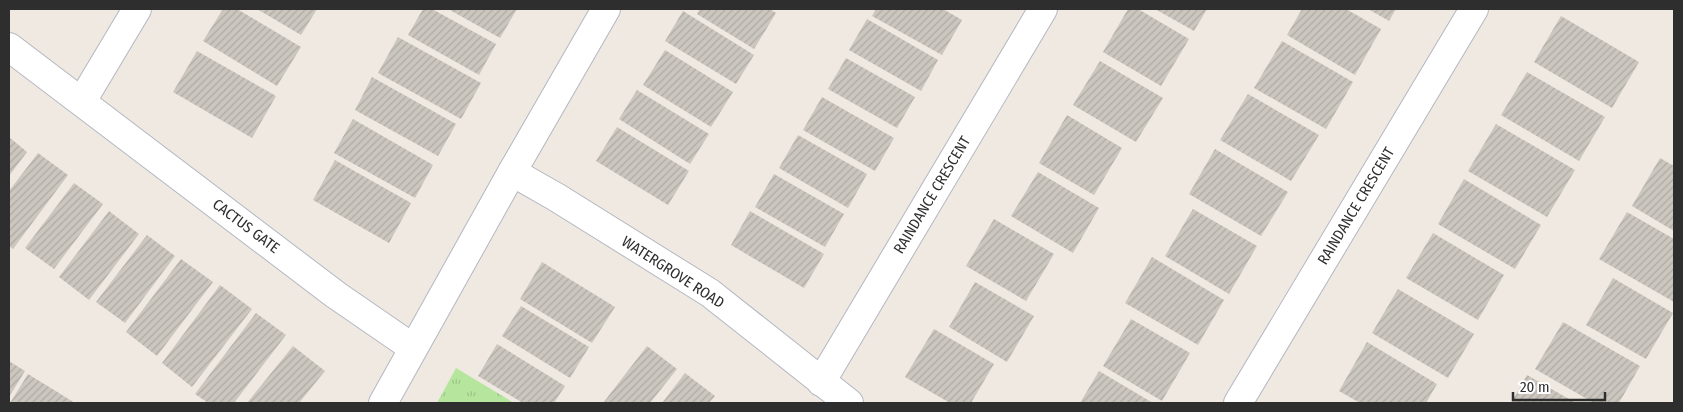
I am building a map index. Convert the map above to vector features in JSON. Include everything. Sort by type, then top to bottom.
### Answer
[{"type":"street","points":[[82,101],[137,9]]},
{"type":"street","points":[[382,403],[606,9]]},
{"type":"street","name":"RAINDANCE CRESCENT","points":[[821,382],[1043,9]]},
{"type":"street","name":"RAINDANCE CRESCENT","points":[[1238,403],[1474,9]]},
{"type":"street","name":"CACTUS GATE","points":[[9,47],[336,294],[414,348]]},
{"type":"street","name":"WATERGROVE ROAD","points":[[512,172],[710,292],[849,403]]},
{"type":"green space","points":[[456,368],[514,403],[437,403]]},
{"type":"building","points":[[223,9],[237,9],[301,47],[277,86],[203,41]]},
{"type":"building","points":[[257,9],[317,9],[301,35]]},
{"type":"building","points":[[423,9],[432,9],[496,44],[479,75],[408,35]]},
{"type":"building","points":[[448,9],[517,9],[500,38]]},
{"type":"building","points":[[700,9],[770,9],[776,13],[754,49],[697,14]]},
{"type":"building","points":[[876,9],[943,9],[962,20],[942,55],[872,16]]},
{"type":"building","points":[[1128,9],[1138,9],[1189,39],[1161,86],[1103,52]]},
{"type":"building","points":[[1155,9],[1207,9],[1194,31]]},
{"type":"building","points":[[1302,9],[1346,9],[1381,29],[1355,75],[1287,35]]},
{"type":"building","points":[[1368,9],[1396,9],[1389,21]]},
{"type":"building","points":[[683,11],[754,55],[736,84],[665,41]]},
{"type":"building","points":[[1561,16],[1639,62],[1612,108],[1534,62]]},
{"type":"building","points":[[867,19],[938,60],[921,91],[849,50]]},
{"type":"building","points":[[398,37],[481,83],[461,119],[378,73]]},
{"type":"building","points":[[1282,41],[1353,82],[1326,129],[1254,88]]},
{"type":"building","points":[[665,50],[733,92],[711,127],[643,85]]},
{"type":"building","points":[[197,51],[276,96],[252,138],[173,92]]},
{"type":"building","points":[[846,58],[915,97],[897,128],[828,89]]},
{"type":"building","points":[[1100,61],[1163,98],[1136,142],[1073,105]]},
{"type":"building","points":[[1527,72],[1605,117],[1579,161],[1501,115]]},
{"type":"building","points":[[372,77],[456,124],[438,156],[355,110]]},
{"type":"building","points":[[637,90],[709,134],[690,164],[619,119]]},
{"type":"building","points":[[1248,94],[1319,135],[1291,181],[1220,140]]},
{"type":"building","points":[[822,97],[894,138],[875,171],[803,130]]},
{"type":"building","points":[[1067,115],[1122,148],[1094,195],[1039,163]]},
{"type":"building","points":[[353,119],[433,165],[415,198],[334,153]]},
{"type":"building","points":[[1496,124],[1575,170],[1547,217],[1468,171]]},
{"type":"building","points":[[617,127],[689,171],[668,205],[596,161]]},
{"type":"building","points":[[798,135],[867,174],[848,208],[779,168]]},
{"type":"building","points":[[9,137],[27,152],[9,176]]},
{"type":"building","points":[[1215,149],[1288,192],[1261,236],[1189,194]]},
{"type":"building","points":[[38,153],[68,175],[13,249],[9,246],[9,191]]},
{"type":"building","points":[[1660,158],[1674,166],[1674,231],[1632,206]]},
{"type":"building","points":[[335,160],[411,203],[389,243],[313,200]]},
{"type":"building","points":[[1038,172],[1099,208],[1073,253],[1011,216]]},
{"type":"building","points":[[774,174],[844,214],[825,247],[755,207]]},
{"type":"building","points":[[1464,179],[1541,225],[1515,269],[1438,224]]},
{"type":"building","points":[[74,183],[103,204],[54,269],[25,248]]},
{"type":"building","points":[[1193,209],[1257,246],[1229,294],[1165,256]]},
{"type":"building","points":[[109,211],[139,234],[89,300],[59,277]]},
{"type":"building","points":[[750,211],[824,254],[804,288],[731,245]]},
{"type":"building","points":[[1627,212],[1674,239],[1674,302],[1599,259]]},
{"type":"building","points":[[994,219],[1054,254],[1026,301],[966,266]]},
{"type":"building","points":[[1433,233],[1504,275],[1478,320],[1406,278]]},
{"type":"building","points":[[147,235],[175,256],[125,323],[96,302]]},
{"type":"building","points":[[1152,257],[1224,300],[1198,345],[1125,303]]},
{"type":"building","points":[[181,259],[213,282],[157,356],[126,332]]},
{"type":"building","points":[[542,262],[615,307],[592,343],[520,299]]},
{"type":"building","points":[[1613,278],[1673,313],[1646,359],[1586,325]]},
{"type":"building","points":[[975,282],[1034,316],[1007,362],[949,327]]},
{"type":"building","points":[[220,285],[252,309],[192,387],[162,363]]},
{"type":"building","points":[[1398,289],[1474,334],[1448,378],[1372,333]]},
{"type":"building","points":[[521,306],[589,347],[570,378],[502,336]]},
{"type":"building","points":[[256,313],[286,335],[234,403],[208,403],[195,394]]},
{"type":"building","points":[[1131,319],[1190,353],[1162,401],[1103,366]]},
{"type":"building","points":[[1563,322],[1640,366],[1619,403],[1594,403],[1535,369]]},
{"type":"building","points":[[934,329],[994,364],[971,403],[950,403],[905,377]]},
{"type":"building","points":[[1367,342],[1437,384],[1426,403],[1360,403],[1339,391]]},
{"type":"building","points":[[497,344],[565,386],[554,403],[523,403],[478,376]]},
{"type":"building","points":[[293,346],[325,371],[299,403],[247,403]]},
{"type":"building","points":[[647,346],[677,369],[650,403],[603,403]]},
{"type":"building","points":[[9,361],[25,371],[9,397]]},
{"type":"building","points":[[1099,371],[1153,403],[1080,403]]},
{"type":"building","points":[[685,373],[715,396],[709,403],[662,403]]},
{"type":"building","points":[[28,374],[54,390],[75,403],[10,403]]},
{"type":"building","points":[[1527,375],[1576,403],[1511,403]]}]
